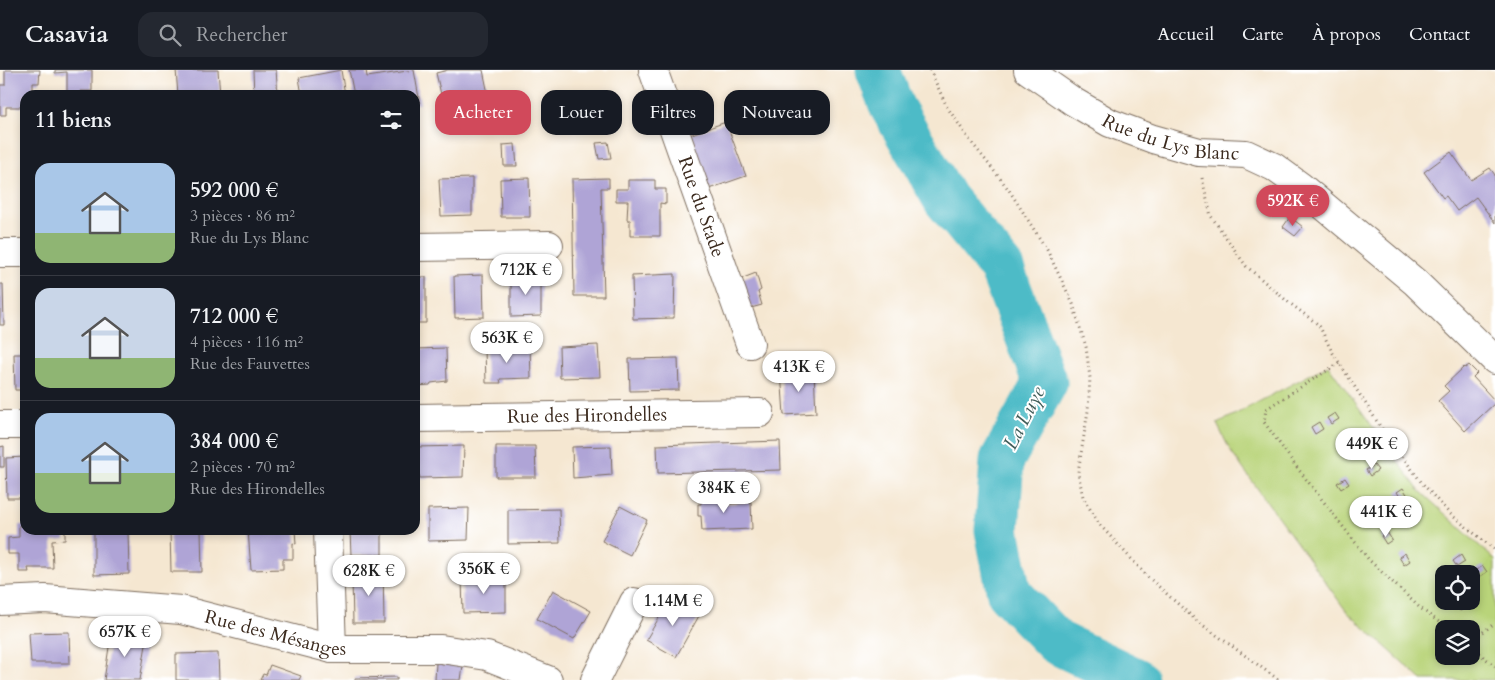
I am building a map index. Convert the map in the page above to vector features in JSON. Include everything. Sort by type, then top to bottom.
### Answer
[{"type":"street","name":"Rue du Stade","points":[[653,70],[750,344]]},
{"type":"street","name":"Rue du Lys Blanc","points":[[1028,70],[1074,102],[1110,123],[1153,139],[1200,152],[1246,154],[1274,167],[1300,186],[1415,282],[1495,360]]},
{"type":"street","points":[[420,247],[549,245]]},
{"type":"street","points":[[0,253],[20,253]]},
{"type":"street","name":"Rue des Hirondelles","points":[[420,418],[760,413]]},
{"type":"street","points":[[0,425],[20,425]]},
{"type":"street","points":[[328,535],[332,649]]},
{"type":"street","name":"Rue des Mésanges","points":[[0,601],[46,599],[181,610],[332,649],[441,649],[486,656],[548,680]]},
{"type":"street","points":[[595,680],[634,602]]},
{"type":"path","points":[[930,70],[947,107],[969,139],[1009,190],[1047,250],[1073,304],[1086,347],[1090,378],[1088,411],[1078,472],[1087,504],[1099,524],[1148,577],[1197,621],[1279,680]]},
{"type":"path","points":[[1200,152],[1201,175],[1211,216],[1246,266],[1320,325],[1331,350],[1380,426],[1422,483],[1449,512],[1495,550]]},
{"type":"path","points":[[1340,363],[1266,409],[1264,422],[1295,465],[1370,560],[1437,620]]},
{"type":"path","points":[[1480,634],[1495,623]]},
{"type":"path","points":[[1480,654],[1495,666]]},
{"type":"green space","points":[[1328,365],[1418,489],[1495,560],[1495,680],[1422,680],[1347,612],[1231,452],[1217,424]]},
{"type":"building","points":[[5,70],[40,70],[39,83],[33,83],[33,90],[20,90],[20,107],[6,107],[6,115],[0,115],[0,85],[5,85]]},
{"type":"building","points":[[55,70],[92,70],[92,90],[67,90],[67,72],[55,73]]},
{"type":"building","points":[[176,70],[218,70],[220,90],[178,90]]},
{"type":"building","points":[[253,70],[276,70],[278,90],[254,90]]},
{"type":"building","points":[[341,70],[344,90],[301,90],[299,78]]},
{"type":"building","points":[[349,70],[366,70],[367,77],[414,70],[418,90],[353,90]]},
{"type":"building","points":[[448,70],[483,70],[487,90],[440,90],[436,73]]},
{"type":"building","points":[[724,123],[724,135],[731,135],[746,176],[703,191],[686,136],[714,135],[714,126]]},
{"type":"building","points":[[608,142],[611,158],[599,159],[596,143]]},
{"type":"building","points":[[515,144],[517,166],[504,166],[503,145]]},
{"type":"building","points":[[1451,152],[1471,180],[1490,168],[1495,175],[1495,223],[1476,197],[1457,211],[1446,196],[1443,198],[1424,172]]},
{"type":"building","points":[[472,178],[472,215],[441,216],[439,179]]},
{"type":"building","points":[[529,178],[530,217],[501,217],[500,179]]},
{"type":"building","points":[[609,178],[609,188],[601,188],[604,296],[574,296],[572,179]]},
{"type":"building","points":[[628,180],[655,180],[655,189],[666,189],[666,204],[660,203],[660,236],[630,236],[630,220],[627,220],[628,201],[616,201],[616,189],[628,189]]},
{"type":"building","points":[[1290,217],[1303,227],[1295,236],[1283,227]]},
{"type":"building","points":[[756,273],[761,290],[758,292],[762,305],[747,309],[738,280]]},
{"type":"building","points":[[675,274],[674,318],[633,319],[632,276]]},
{"type":"building","points":[[483,275],[484,317],[455,318],[454,276]]},
{"type":"building","points":[[511,275],[541,275],[541,316],[511,317]]},
{"type":"building","points":[[420,277],[426,277],[426,323],[420,323]]},
{"type":"building","points":[[0,284],[3,284],[4,325],[0,325]]},
{"type":"building","points":[[598,345],[600,377],[560,378],[559,347]]},
{"type":"building","points":[[530,347],[531,378],[500,379],[501,383],[486,383],[485,349]]},
{"type":"building","points":[[446,348],[447,381],[420,386],[420,349]]},
{"type":"building","points":[[14,354],[20,354],[20,390],[15,390]]},
{"type":"building","points":[[678,358],[679,390],[630,391],[629,359]]},
{"type":"building","points":[[1469,365],[1477,373],[1473,377],[1495,403],[1465,431],[1438,401],[1449,391],[1444,386],[1464,367]]},
{"type":"building","points":[[814,371],[816,413],[784,415],[781,372]]},
{"type":"building","points":[[1335,413],[1339,419],[1331,424],[1327,418]]},
{"type":"building","points":[[1319,422],[1323,429],[1315,434],[1311,427]]},
{"type":"building","points":[[780,441],[781,470],[658,473],[657,445]]},
{"type":"building","points":[[4,446],[4,467],[0,467],[0,447]]},
{"type":"building","points":[[464,446],[463,477],[420,478],[420,447]]},
{"type":"building","points":[[496,446],[535,446],[536,477],[496,477]]},
{"type":"building","points":[[611,446],[612,475],[573,478],[572,447]]},
{"type":"building","points":[[20,457],[20,498],[7,498],[6,458]]},
{"type":"building","points":[[1374,465],[1378,470],[1370,476],[1366,470]]},
{"type":"building","points":[[1345,478],[1349,484],[1341,489],[1337,483]]},
{"type":"building","points":[[1403,488],[1408,496],[1402,500],[1397,492]]},
{"type":"building","points":[[721,492],[720,504],[751,502],[752,529],[702,531],[701,516],[698,516],[698,504],[701,504],[700,494]]},
{"type":"building","points":[[620,506],[647,520],[630,555],[602,541]]},
{"type":"building","points":[[469,508],[468,540],[428,541],[428,509]]},
{"type":"building","points":[[559,509],[560,543],[508,544],[508,510]]},
{"type":"building","points":[[20,525],[20,535],[65,535],[65,540],[52,541],[53,568],[28,568],[29,572],[19,572],[19,554],[8,554],[8,538],[19,537]]},
{"type":"building","points":[[1387,532],[1392,540],[1386,544],[1381,536]]},
{"type":"building","points":[[94,535],[128,535],[129,574],[94,575]]},
{"type":"building","points":[[170,535],[201,535],[202,572],[171,572]]},
{"type":"building","points":[[248,535],[295,535],[296,544],[293,543],[293,559],[283,559],[283,569],[251,570]]},
{"type":"building","points":[[350,535],[382,535],[382,555],[351,555]]},
{"type":"building","points":[[1405,553],[1410,561],[1404,565],[1399,557]]},
{"type":"building","points":[[1461,555],[1465,562],[1456,565],[1453,561]]},
{"type":"building","points":[[1483,566],[1487,572],[1480,576],[1480,568]]},
{"type":"building","points":[[366,567],[383,567],[384,623],[353,623],[352,579],[366,579]]},
{"type":"building","points":[[506,578],[506,612],[463,613],[462,579]]},
{"type":"building","points":[[553,590],[591,611],[574,639],[537,619]]},
{"type":"building","points":[[671,597],[700,614],[676,657],[646,640]]},
{"type":"building","points":[[69,632],[70,663],[31,663],[29,633]]},
{"type":"building","points":[[111,634],[147,639],[140,680],[104,680]]},
{"type":"building","points":[[218,653],[219,680],[176,680],[176,654]]},
{"type":"building","points":[[436,663],[463,666],[461,680],[435,680]]},
{"type":"building","points":[[270,665],[301,676],[299,680],[260,680],[263,674],[266,675]]},
{"type":"building","points":[[397,677],[397,680],[355,680],[355,678]]},
{"type":"waterway","name":"La Luye","points":[[878,70],[892,107],[945,199],[1001,267],[1045,383],[1002,460],[997,530],[1009,593],[1056,642],[1136,680]]}]
